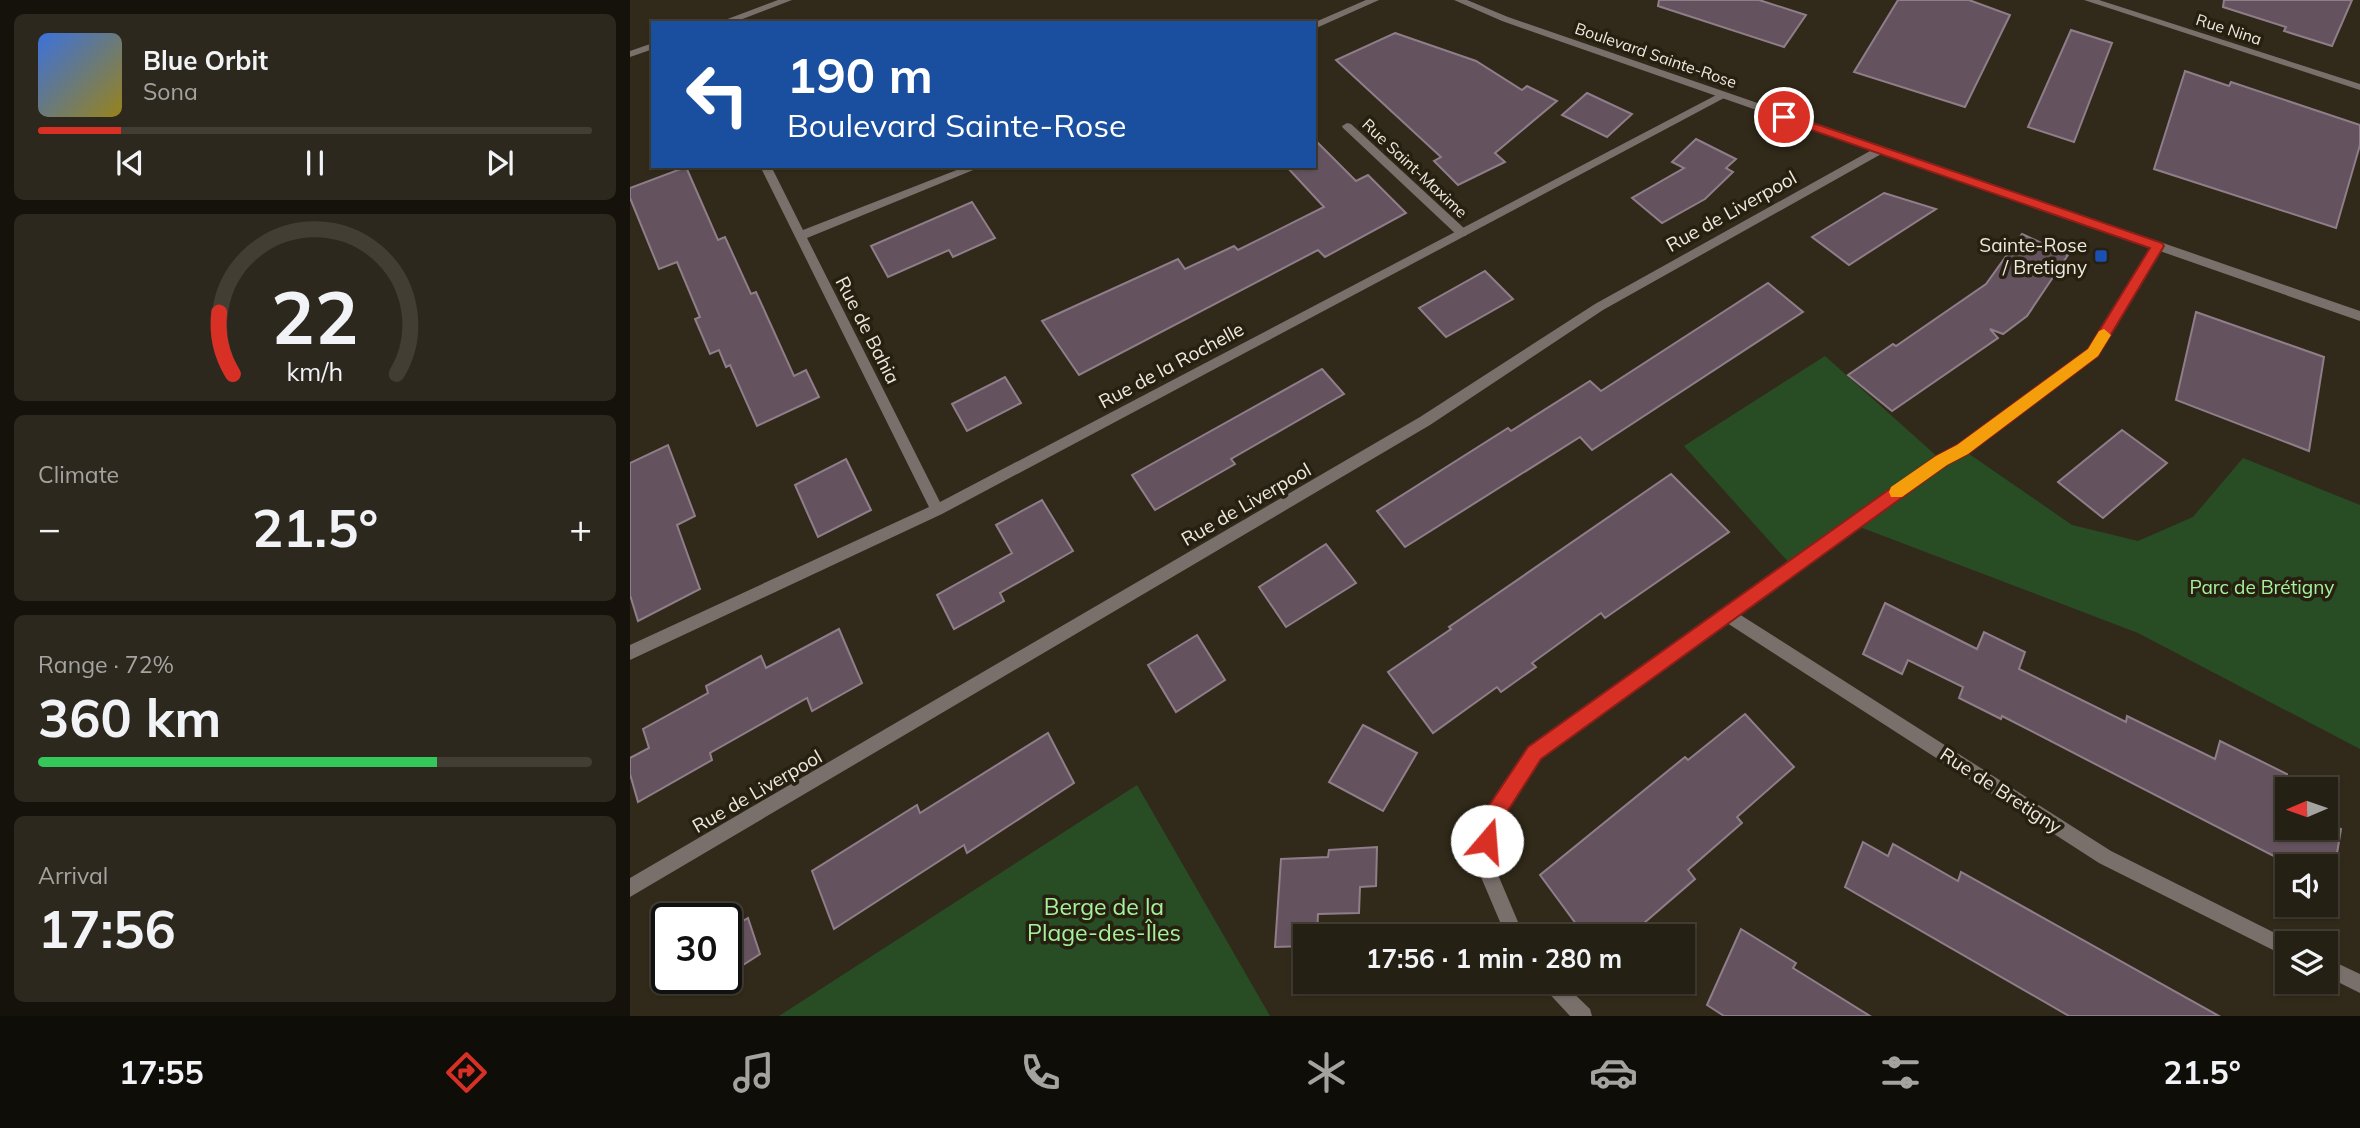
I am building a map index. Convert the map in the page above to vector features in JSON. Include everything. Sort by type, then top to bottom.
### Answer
[{"type":"street","points":[[728,21],[787,0]]},
{"type":"street","points":[[1316,25],[1374,0]]},
{"type":"street","name":"Boulevard Sainte-Rose","points":[[1459,0],[1505,19],[2360,316]]},
{"type":"street","name":"Rue Nina","points":[[2089,0],[2360,87]]},
{"type":"street","points":[[630,54],[651,47]]},
{"type":"street","name":"Rue de la Rochelle","points":[[630,653],[937,510],[1722,94]]},
{"type":"street","name":"Rue Saint-Maxime","points":[[1347,126],[1462,233]]},
{"type":"street","name":"Rue de Liverpool","points":[[630,888],[1426,421],[1599,307],[1879,150]]},
{"type":"street","name":"Rue de Bahia","points":[[766,168],[937,510]]},
{"type":"street","points":[[799,236],[973,168]]},
{"type":"street","points":[[1510,924],[1484,863],[1490,820],[1535,753],[1941,460],[1962,449],[2093,352],[2158,246]]},
{"type":"street","name":"Rue de Bretigny","points":[[1726,614],[2105,857],[2275,942]]},
{"type":"street","points":[[2338,973],[2360,984]]},
{"type":"street","points":[[1562,994],[1583,1016]]},
{"type":"green space","name":"Parc de Brétigny","points":[[1825,356],[1941,460],[1962,449],[2072,525],[2138,541],[2193,517],[2243,458],[2360,505],[2360,749],[2138,633],[1852,524],[1792,566],[1684,446]]},
{"type":"green space","name":"Berge de la Plage-des-Îles","points":[[1137,785],[1270,1016],[779,1016]]},
{"type":"building","points":[[1659,0],[1759,0],[1806,15],[1784,47],[1658,6]]},
{"type":"building","points":[[1898,0],[1969,0],[2010,15],[1965,107],[1854,72]]},
{"type":"building","points":[[2224,0],[2352,0],[2332,46],[2284,31],[2286,27],[2223,7]]},
{"type":"building","points":[[2071,30],[2112,43],[2074,142],[2028,127]]},
{"type":"building","points":[[1395,33],[1476,61],[1522,90],[1527,86],[1557,101],[1495,153],[1505,162],[1458,185],[1434,161],[1441,157],[1336,60]]},
{"type":"building","points":[[2185,71],[2229,86],[2231,82],[2360,125],[2360,145],[2336,228],[2154,169]]},
{"type":"building","points":[[1587,93],[1632,114],[1607,137],[1562,115]]},
{"type":"building","points":[[1696,139],[1736,159],[1726,168],[1733,172],[1705,199],[1662,223],[1632,198],[1684,168],[1672,162]]},
{"type":"building","points":[[1316,141],[1356,181],[1368,175],[1406,213],[1325,257],[1318,250],[1079,375],[1042,321],[1178,259],[1185,269],[1234,246],[1238,250],[1324,207],[1288,168],[1316,168]]},
{"type":"building","points":[[686,168],[718,240],[725,237],[751,294],[756,292],[794,376],[806,370],[819,397],[757,426],[730,365],[726,367],[719,350],[710,354],[695,319],[700,317],[677,262],[659,269],[630,198],[630,188]]},
{"type":"building","points":[[1884,193],[1936,209],[1849,265],[1812,237]]},
{"type":"building","points":[[972,202],[995,238],[953,257],[949,250],[888,277],[871,246]]},
{"type":"building","points":[[2022,234],[2068,255],[2027,316],[2003,334],[1990,329],[1998,338],[1892,411],[1848,375],[1893,344],[1896,346],[1986,284]]},
{"type":"building","points":[[1485,271],[1513,299],[1446,337],[1419,308]]},
{"type":"building","points":[[1768,283],[1803,312],[1592,450],[1580,437],[1405,547],[1377,511],[1508,428],[1511,431],[1590,381],[1601,391]]},
{"type":"building","points":[[2196,312],[2324,357],[2309,451],[2176,400]]},
{"type":"building","points":[[1322,369],[1344,394],[1231,459],[1235,464],[1155,510],[1132,475]]},
{"type":"building","points":[[1005,377],[1021,403],[967,431],[952,404]]},
{"type":"building","points":[[2122,430],[2167,463],[2103,518],[2058,482]]},
{"type":"building","points":[[668,445],[695,516],[677,525],[700,589],[638,621],[630,595],[630,463]]},
{"type":"building","points":[[846,459],[871,510],[818,537],[795,485]]},
{"type":"building","points":[[1671,474],[1729,532],[1605,618],[1601,613],[1532,663],[1536,667],[1501,692],[1497,687],[1433,733],[1388,672]]},
{"type":"building","points":[[1042,500],[1073,551],[1000,593],[1004,601],[954,629],[937,595],[1012,553],[996,525]]},
{"type":"building","points":[[1326,544],[1356,583],[1286,627],[1259,587]]},
{"type":"building","points":[[1885,603],[1977,649],[1984,632],[2025,652],[2019,669],[2126,722],[2127,716],[2215,759],[2220,741],[2287,774],[2287,777],[2275,777],[2275,840],[2338,840],[2338,828],[2341,829],[2337,854],[2275,854],[2275,857],[2002,716],[2001,719],[1959,698],[1963,687],[1908,660],[1902,674],[1863,654]]},
{"type":"building","points":[[839,629],[862,683],[812,711],[807,698],[710,753],[712,760],[638,802],[630,774],[630,758],[649,748],[643,729],[708,693],[706,686],[761,656],[766,668]]},
{"type":"building","points":[[1197,635],[1225,680],[1176,712],[1148,665]]},
{"type":"building","points":[[1745,714],[1794,767],[1737,817],[1742,823],[1688,870],[1695,879],[1643,924],[1576,924],[1540,875],[1685,757],[1688,760]]},
{"type":"building","points":[[1363,725],[1417,753],[1383,811],[1329,782]]},
{"type":"building","points":[[1048,733],[1074,783],[967,853],[964,845],[834,929],[812,871],[917,805],[920,813]]},
{"type":"building","points":[[1863,842],[1888,856],[1893,844],[1958,881],[1961,872],[2219,1016],[2069,1016],[1845,887]]},
{"type":"building","points":[[1377,847],[1376,886],[1360,887],[1359,913],[1318,914],[1318,924],[1293,924],[1293,946],[1275,947],[1281,859],[1328,857],[1329,850]]},
{"type":"building","points":[[748,918],[760,954],[742,966],[742,922]]},
{"type":"building","points":[[1741,929],[1796,963],[1793,968],[1870,1016],[1724,1016],[1707,1005]]},
{"type":"slow traffic","points":[[1897,492],[1941,460],[1962,449],[2093,352],[2104,335]]},
{"type":"place","name":"Sainte-Rose / Bretigny","points":[[2101,256]]},
{"type":"route","points":[[1487,841],[1490,820],[1535,753],[1941,460],[1962,449],[2093,352],[2158,246],[1784,117]]}]
